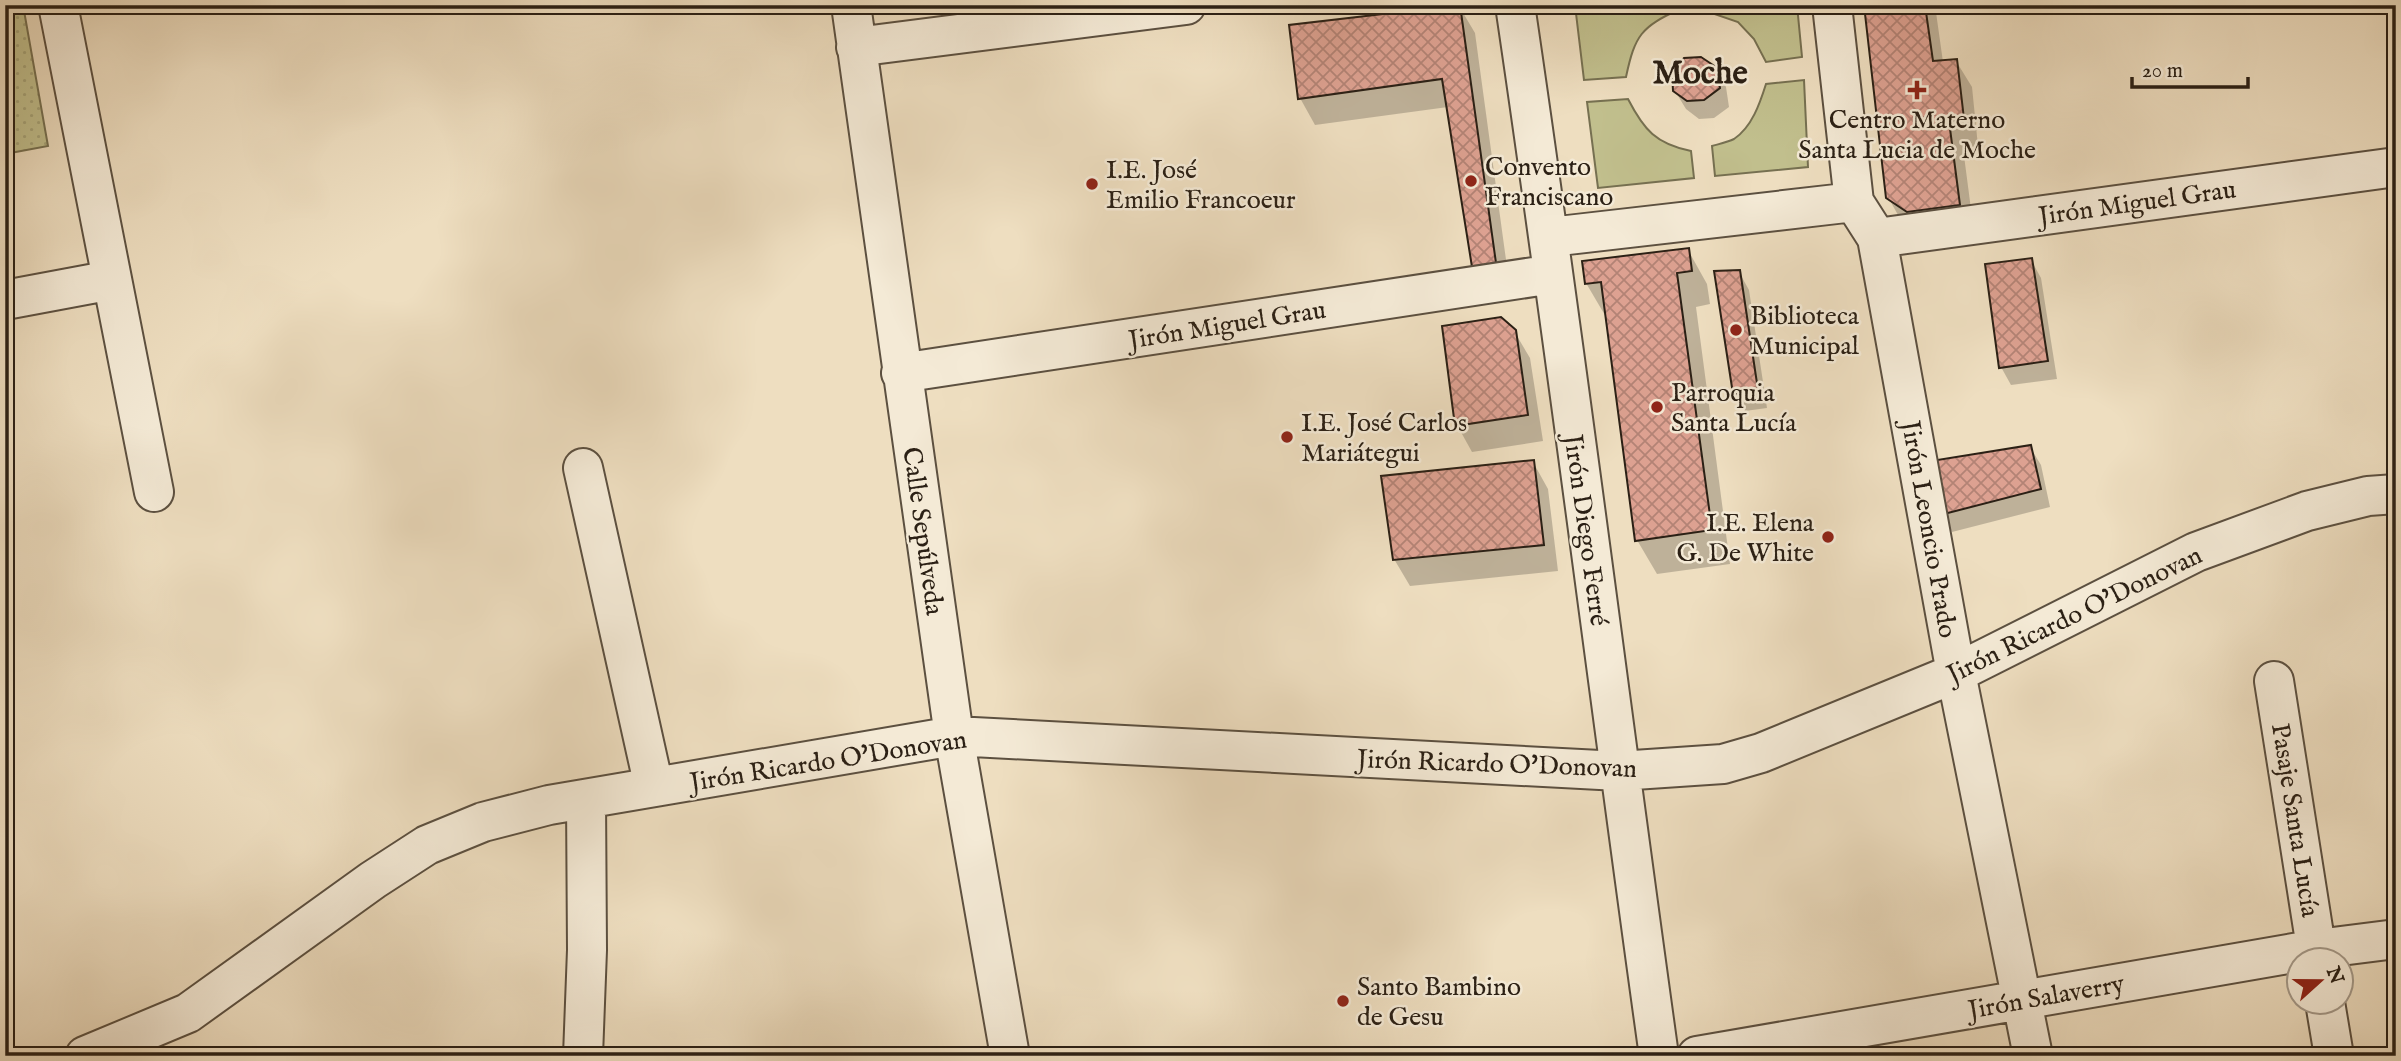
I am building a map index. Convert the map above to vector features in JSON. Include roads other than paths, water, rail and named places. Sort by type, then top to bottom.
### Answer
[{"type":"street","points":[[58,5],[154,492]]},
{"type":"street","name":"Calle Sepúlveda","points":[[851,5],[954,736],[1010,1056]]},
{"type":"street","points":[[856,47],[1186,5]]},
{"type":"street","name":"Jirón Diego Ferré","points":[[1515,5],[1659,1056]]},
{"type":"street","name":"Jirón Leoncio Prado","points":[[1832,5],[1854,202],[1877,238],[1956,673],[2033,1056]]},
{"type":"street","name":"Jirón Miguel Grau","points":[[1877,238],[2396,167]]},
{"type":"street","name":"Jirón Miguel Grau","points":[[901,373],[1854,202]]},
{"type":"street","points":[[5,300],[112,280]]},
{"type":"street","points":[[583,468],[654,787]]},
{"type":"street","name":"Jirón Ricardo O'Donovan","points":[[85,1056],[188,1013],[373,880],[427,845],[483,822],[549,805],[954,736],[1619,771],[1723,764],[1748,757],[1956,673],[2196,552],[2307,511],[2368,496],[2396,494]]},
{"type":"street","name":"Pasaje Santa Lucía","points":[[2274,681],[2317,946]]},
{"type":"street","points":[[583,1056],[587,950],[586,799]]},
{"type":"street","name":"Jirón Salaverry","points":[[2356,947],[2396,939]]},
{"type":"street","name":"Jirón Salaverry","points":[[1697,1056],[2021,1000],[2286,959]]},
{"type":"street","points":[[2327,1016],[2334,1056]]},
{"type":"place","name":"Centro Materno Santa Lucia de Moche","points":[[1917,90]]},
{"type":"place","name":"Convento Franciscano","points":[[1471,181]]},
{"type":"place","name":"I.E. José Emilio Francoeur","points":[[1092,184]]},
{"type":"place","name":"Biblioteca Municipal","points":[[1736,330]]},
{"type":"place","name":"Parroquia Santa Lucía","points":[[1657,407]]},
{"type":"place","name":"I.E. José Carlos Mariátegui","points":[[1287,437]]},
{"type":"place","name":"I.E. Elena G. De White","points":[[1828,537]]},
{"type":"place","name":"Santo Bambino de Gesu","points":[[1343,1001]]},
{"type":"district","name":"Moche","points":[[1700,71]]}]
